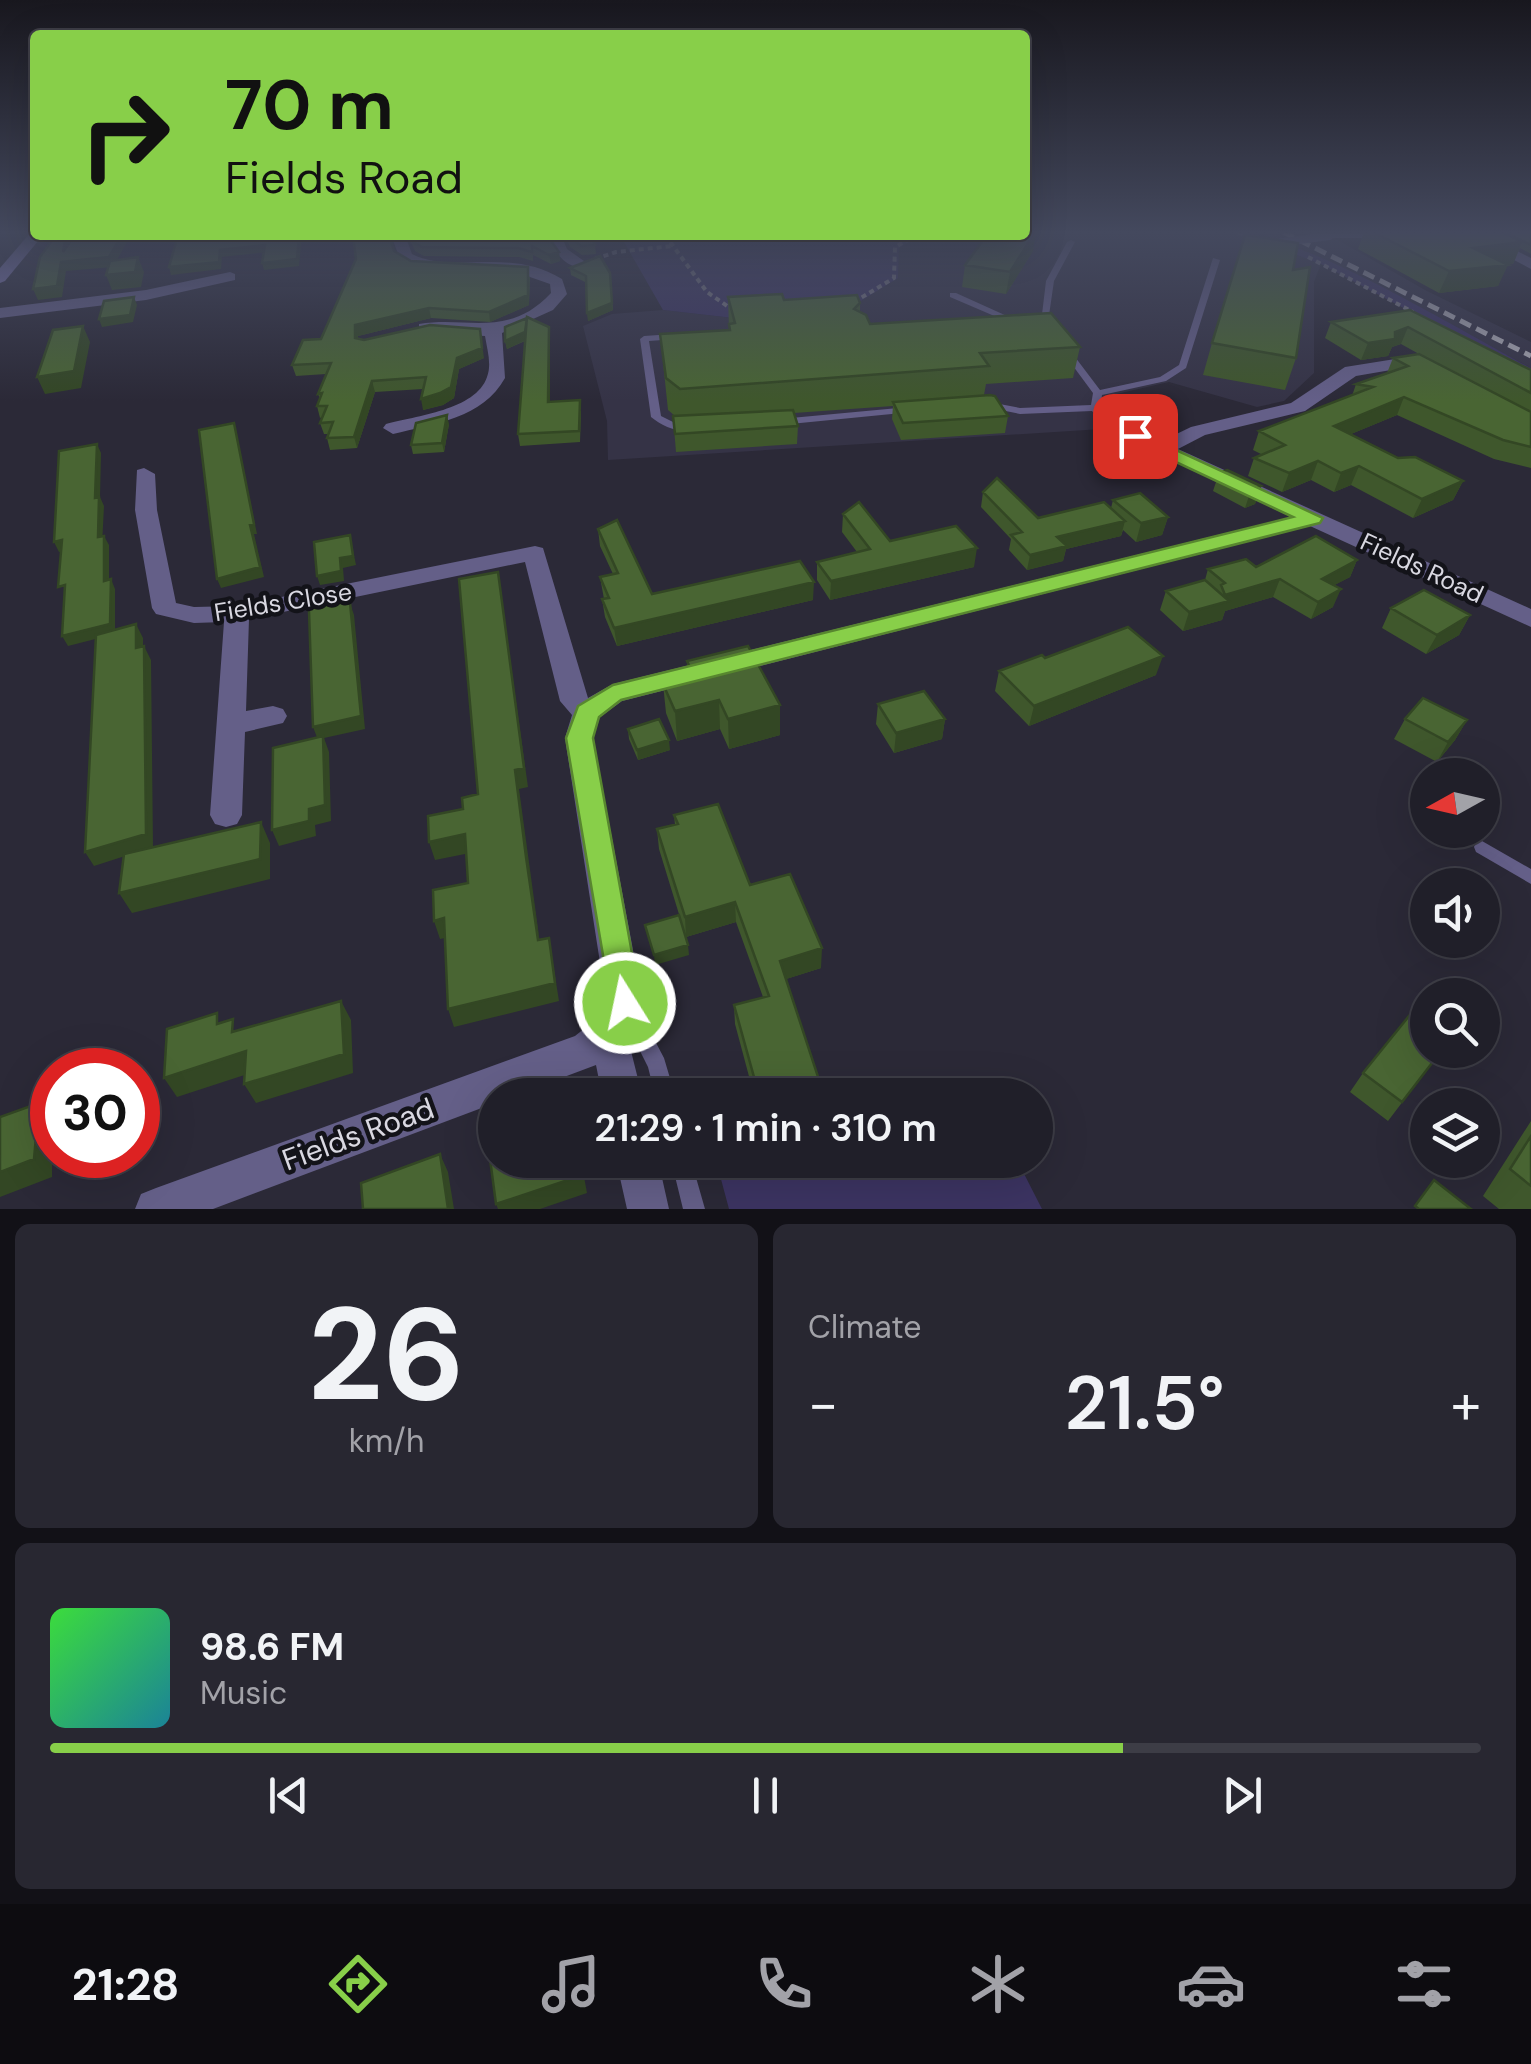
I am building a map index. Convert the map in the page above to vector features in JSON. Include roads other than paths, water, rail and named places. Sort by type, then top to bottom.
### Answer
[{"type":"street","points":[[0,313],[177,288]]},
{"type":"street","points":[[404,332],[432,327],[492,331],[547,307],[559,294],[559,288]]},
{"type":"street","points":[[393,428],[476,407],[495,382],[498,367],[492,331]]},
{"type":"street","points":[[1162,449],[1198,431],[1298,407],[1350,371],[1421,364],[1395,350]]},
{"type":"street","points":[[408,408],[431,416]]},
{"type":"street","name":"Fields Road","points":[[1102,416],[1162,449],[1531,619]]},
{"type":"street","name":"Fields Close","points":[[144,474],[146,510],[165,608],[194,616],[237,614],[534,553],[574,701],[587,712]]},
{"type":"street","points":[[621,1078],[580,738],[587,712],[613,694],[1312,518]]},
{"type":"street","points":[[226,816],[237,614]]},
{"type":"street","points":[[231,724],[273,716]]},
{"type":"street","name":"Fields Road","points":[[156,1209],[587,1050],[616,1018]]},
{"type":"street","points":[[641,1178],[648,1209]]},
{"type":"lane","points":[[969,406],[1102,416],[1098,393],[1054,337],[1039,330],[1048,288]]},
{"type":"lane","points":[[1098,393],[1163,379],[1182,366],[1207,288]]},
{"type":"lane","points":[[953,296],[1019,327],[997,331]]},
{"type":"lane","points":[[682,337],[644,339],[656,416],[679,428],[699,427]]},
{"type":"lane","points":[[646,357],[660,356]]},
{"type":"lane","points":[[758,423],[931,408]]},
{"type":"lane","points":[[1484,848],[1531,877]]},
{"type":"lane","points":[[616,1018],[657,1065],[660,1078]]},
{"type":"lane","points":[[686,1178],[694,1209]]},
{"type":"railway","points":[[1396,288],[1531,356]]}]
